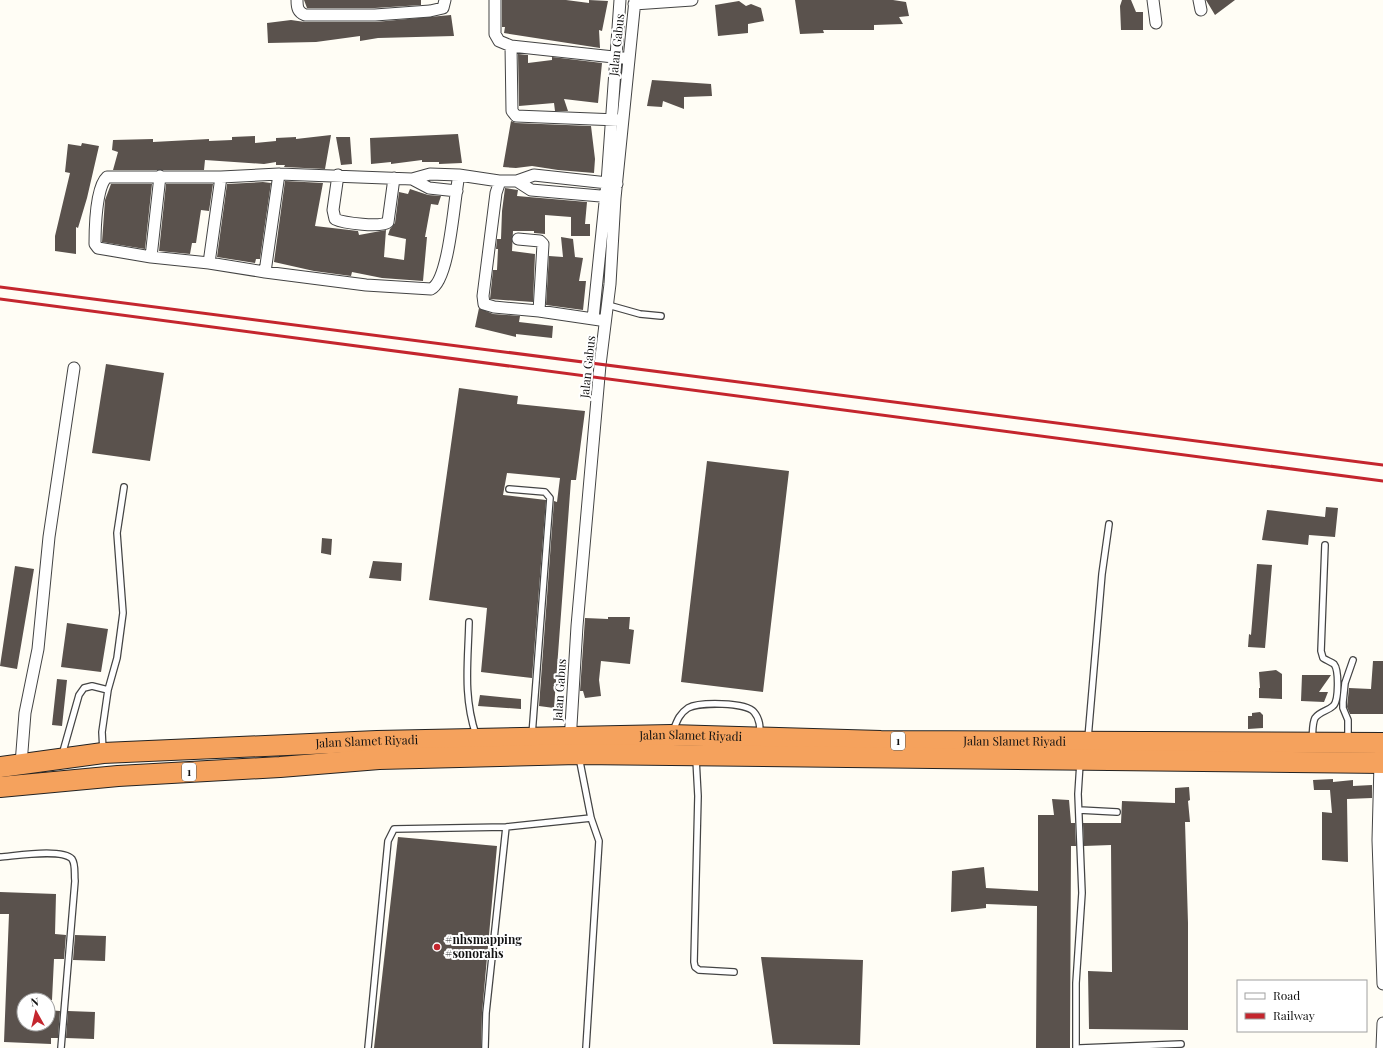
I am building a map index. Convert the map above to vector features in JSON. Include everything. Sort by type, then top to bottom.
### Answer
[{"type":"highway","name":"Jalan Slamet Riyadi","points":[[414,749],[477,739],[531,738],[573,749],[671,735],[881,741],[1084,751]]},
{"type":"highway","name":"Jalan Slamet Riyadi","points":[[1311,753],[1348,743],[1383,743]]},
{"type":"highway","name":"Jalan Slamet Riyadi","points":[[0,767],[103,753],[414,749],[573,749],[696,755],[1084,751],[1311,753],[1381,763]]},
{"type":"highway","name":"Jalan Slamet Riyadi","points":[[0,787],[118,776],[280,767],[378,750]]},
{"type":"street","points":[[297,0],[297,7],[300,13],[305,15],[375,15],[439,10],[443,8],[445,0]]},
{"type":"street","points":[[495,0],[493,21],[495,34],[499,41],[511,46],[616,58],[630,58]]},
{"type":"street","points":[[593,319],[611,197],[610,120],[620,0]]},
{"type":"street","points":[[635,2],[692,0]]},
{"type":"street","points":[[1153,0],[1156,23]]},
{"type":"street","name":"Jalan Gabus","points":[[612,183],[622,121],[635,2]]},
{"type":"street","points":[[511,46],[512,111],[516,116],[622,121]]},
{"type":"street","points":[[459,175],[447,254],[439,282],[431,289],[366,285],[209,263],[150,257],[98,248],[95,244],[95,225],[103,181],[107,178],[160,176],[221,177],[279,174],[338,175],[412,179],[430,174],[459,175],[517,182],[534,175],[612,183]]},
{"type":"street","points":[[265,272],[279,174]]},
{"type":"street","points":[[338,175],[333,210],[335,219],[378,225],[386,224],[388,222],[394,178]]},
{"type":"street","points":[[150,257],[160,176]]},
{"type":"street","points":[[209,263],[221,177]]},
{"type":"street","points":[[412,179],[429,188],[457,191]]},
{"type":"street","points":[[500,181],[494,208],[484,304],[494,307],[538,311],[606,321]]},
{"type":"street","points":[[517,182],[531,190],[611,197]]},
{"type":"street","name":"Jalan Gabus","points":[[573,749],[577,626],[600,365],[608,305],[611,197]]},
{"type":"street","points":[[518,239],[540,240],[543,244],[538,311]]},
{"type":"street","points":[[21,764],[26,713],[38,649],[49,538],[74,368]]},
{"type":"street","points":[[1381,763],[1378,840],[1383,984]]},
{"type":"street","points":[[1382,1048],[1383,1023]]},
{"type":"lane","points":[[608,305],[640,314],[661,316]]},
{"type":"lane","points":[[103,753],[102,732],[108,690],[118,658],[123,613],[117,533],[124,487]]},
{"type":"lane","points":[[509,489],[545,492],[550,498],[531,738]]},
{"type":"lane","points":[[1076,1048],[1076,983],[1082,893],[1079,810],[1102,574],[1109,524]]},
{"type":"lane","points":[[1311,753],[1313,723],[1315,718],[1320,713],[1334,706],[1336,701],[1338,675],[1333,663],[1323,658],[1320,651],[1325,545]]},
{"type":"lane","points":[[469,622],[466,694],[469,714],[477,739]]},
{"type":"lane","points":[[1348,743],[1348,720],[1343,708],[1343,702],[1345,683],[1353,660]]},
{"type":"lane","points":[[61,758],[79,695],[84,688],[92,686],[108,690]]},
{"type":"lane","points":[[671,735],[678,716],[696,705],[708,704],[747,707],[754,711],[760,721],[760,737]]},
{"type":"lane","points":[[573,749],[591,818],[595,827],[598,848],[586,1048]]},
{"type":"lane","points":[[696,755],[698,796],[694,962],[695,967],[699,970],[734,972]]},
{"type":"lane","points":[[1079,810],[1117,812]]},
{"type":"lane","points":[[368,1048],[390,834],[394,829],[506,827],[591,818]]},
{"type":"lane","points":[[485,1048],[486,1013],[506,827]]},
{"type":"lane","points":[[0,857],[54,853],[67,855],[74,863],[75,881],[61,1048]]},
{"type":"lane","points":[[1080,1048],[1181,1044]]},
{"type":"building","points":[[304,0],[421,0],[421,5],[375,8],[307,8]]},
{"type":"building","points":[[502,0],[566,0],[589,3],[589,0],[608,1],[602,31],[599,30],[600,48],[504,33],[505,27],[502,27]]},
{"type":"building","points":[[795,0],[893,0],[906,2],[909,16],[899,17],[903,24],[874,25],[874,30],[823,30],[824,33],[800,34]]},
{"type":"building","points":[[1122,0],[1131,0],[1136,12],[1143,12],[1143,30],[1121,30],[1120,6]]},
{"type":"building","points":[[1206,0],[1235,0],[1215,15]]},
{"type":"building","points":[[739,1],[746,6],[751,4],[761,8],[764,21],[748,24],[748,33],[718,36],[715,5]]},
{"type":"building","points":[[451,15],[454,36],[378,38],[360,41],[360,36],[316,42],[268,43],[267,23],[291,20],[305,22],[375,22]]},
{"type":"building","points":[[518,54],[528,55],[528,63],[552,60],[552,57],[602,63],[598,103],[564,99],[568,111],[555,111],[554,103],[519,106]]},
{"type":"building","points":[[652,80],[711,84],[712,96],[684,97],[684,109],[663,101],[662,107],[647,106]]},
{"type":"building","points":[[511,121],[516,123],[591,126],[595,159],[594,173],[532,166],[516,168],[503,167]]},
{"type":"building","points":[[458,134],[462,163],[439,164],[439,162],[422,162],[422,160],[391,164],[391,162],[371,164],[370,138]]},
{"type":"building","points":[[331,135],[325,169],[284,167],[285,165],[276,165],[276,162],[264,164],[205,160],[204,170],[113,170],[118,152],[112,150],[113,140],[153,139],[153,142],[209,139],[209,141],[232,140],[232,137],[255,136],[255,143],[276,141],[276,138],[296,137],[296,139]]},
{"type":"building","points":[[336,137],[350,137],[352,164],[341,165]]},
{"type":"building","points":[[82,143],[99,146],[87,198],[78,228],[76,227],[76,254],[55,251],[55,236],[70,173],[65,172],[68,144],[81,146]]},
{"type":"building","points":[[285,181],[323,183],[315,226],[358,231],[359,235],[386,230],[384,257],[404,260],[406,239],[388,235],[390,229],[395,223],[399,192],[408,194],[410,189],[428,195],[441,196],[438,205],[431,204],[425,237],[427,237],[423,281],[382,278],[352,272],[351,276],[314,271],[274,262]]},
{"type":"building","points":[[271,183],[260,259],[256,259],[255,263],[217,257],[227,184]]},
{"type":"building","points":[[111,184],[152,184],[145,249],[102,242],[105,200]]},
{"type":"building","points":[[166,184],[213,184],[209,211],[201,210],[196,243],[192,243],[190,254],[159,251]]},
{"type":"building","points":[[505,188],[518,190],[517,196],[587,202],[585,224],[590,224],[590,236],[571,236],[571,217],[545,215],[545,234],[534,233],[534,231],[513,231],[512,251],[535,254],[533,302],[490,299],[493,270],[497,270],[498,249],[496,249],[497,239],[501,239]]},
{"type":"building","points":[[561,237],[573,239],[575,257],[583,258],[579,281],[586,281],[583,310],[546,305],[549,256],[563,257]]},
{"type":"building","points":[[479,308],[493,314],[520,316],[519,322],[553,326],[552,338],[516,334],[516,337],[475,327]]},
{"type":"building","points":[[106,364],[164,373],[150,461],[92,453]]},
{"type":"building","points":[[459,388],[518,396],[517,404],[585,411],[576,480],[571,480],[554,708],[539,706],[554,501],[557,502],[560,478],[507,473],[503,495],[546,500],[532,678],[481,672],[487,608],[429,600]]},
{"type":"building","points":[[707,461],[789,471],[763,692],[681,682]]},
{"type":"building","points":[[1326,507],[1338,508],[1335,537],[1309,535],[1308,545],[1262,540],[1267,510],[1325,517]]},
{"type":"building","points":[[322,538],[332,539],[331,555],[321,553]]},
{"type":"building","points":[[373,561],[402,563],[401,581],[369,578]]},
{"type":"building","points":[[1257,564],[1272,565],[1265,648],[1248,647],[1249,634],[1251,635]]},
{"type":"building","points":[[15,566],[34,569],[17,669],[0,666]]},
{"type":"building","points":[[608,617],[630,617],[629,629],[634,630],[630,664],[601,661],[599,680],[601,696],[585,698],[583,691],[580,691],[585,618],[608,619]]},
{"type":"building","points":[[67,623],[108,629],[101,672],[61,667]]},
{"type":"building","points":[[1373,661],[1383,661],[1383,714],[1350,714],[1347,707],[1349,688],[1371,689]]},
{"type":"building","points":[[1276,670],[1282,674],[1282,699],[1259,698],[1259,672]]},
{"type":"building","points":[[1302,675],[1331,675],[1319,692],[1328,692],[1324,702],[1301,701]]},
{"type":"building","points":[[57,679],[67,680],[62,726],[52,725]]},
{"type":"building","points":[[480,695],[521,699],[521,709],[478,706]]},
{"type":"building","points":[[1260,712],[1263,715],[1263,728],[1248,729],[1248,716],[1252,716],[1252,713]]},
{"type":"building","points":[[1333,779],[1333,782],[1353,780],[1353,786],[1372,785],[1372,798],[1347,799],[1348,862],[1322,860],[1322,812],[1332,813],[1330,790],[1314,790],[1313,780]]},
{"type":"building","points":[[1189,787],[1190,800],[1188,801],[1190,822],[1185,822],[1188,923],[1188,1030],[1089,1029],[1088,971],[1112,972],[1111,845],[1084,846],[1083,823],[1121,823],[1122,801],[1175,803],[1175,788]]},
{"type":"building","points":[[1052,799],[1069,800],[1071,823],[1075,823],[1076,846],[1071,846],[1070,1048],[1036,1048],[1037,906],[986,904],[986,908],[951,912],[952,871],[984,867],[986,888],[1038,891],[1038,815],[1054,815]]},
{"type":"building","name":"#nhsmapping #sonorahs","points":[[398,837],[497,846],[482,1013],[481,1048],[374,1048]]},
{"type":"building","points":[[0,892],[56,894],[55,934],[66,935],[64,959],[54,959],[52,992],[16,992],[16,1032],[56,1032],[56,1011],[60,1011],[58,1038],[51,1038],[51,1044],[4,1042],[9,914],[0,914]]},
{"type":"building","points":[[75,935],[106,936],[105,961],[73,960]]},
{"type":"building","points":[[761,957],[863,960],[860,1045],[773,1044]]},
{"type":"building","points":[[68,1011],[95,1012],[94,1039],[66,1038]]},
{"type":"railway","points":[[0,287],[1383,465]]},
{"type":"railway","points":[[0,299],[1383,481]]},
{"type":"place","name":"#nhsmapping #sonorahs","points":[[437,947]]}]
